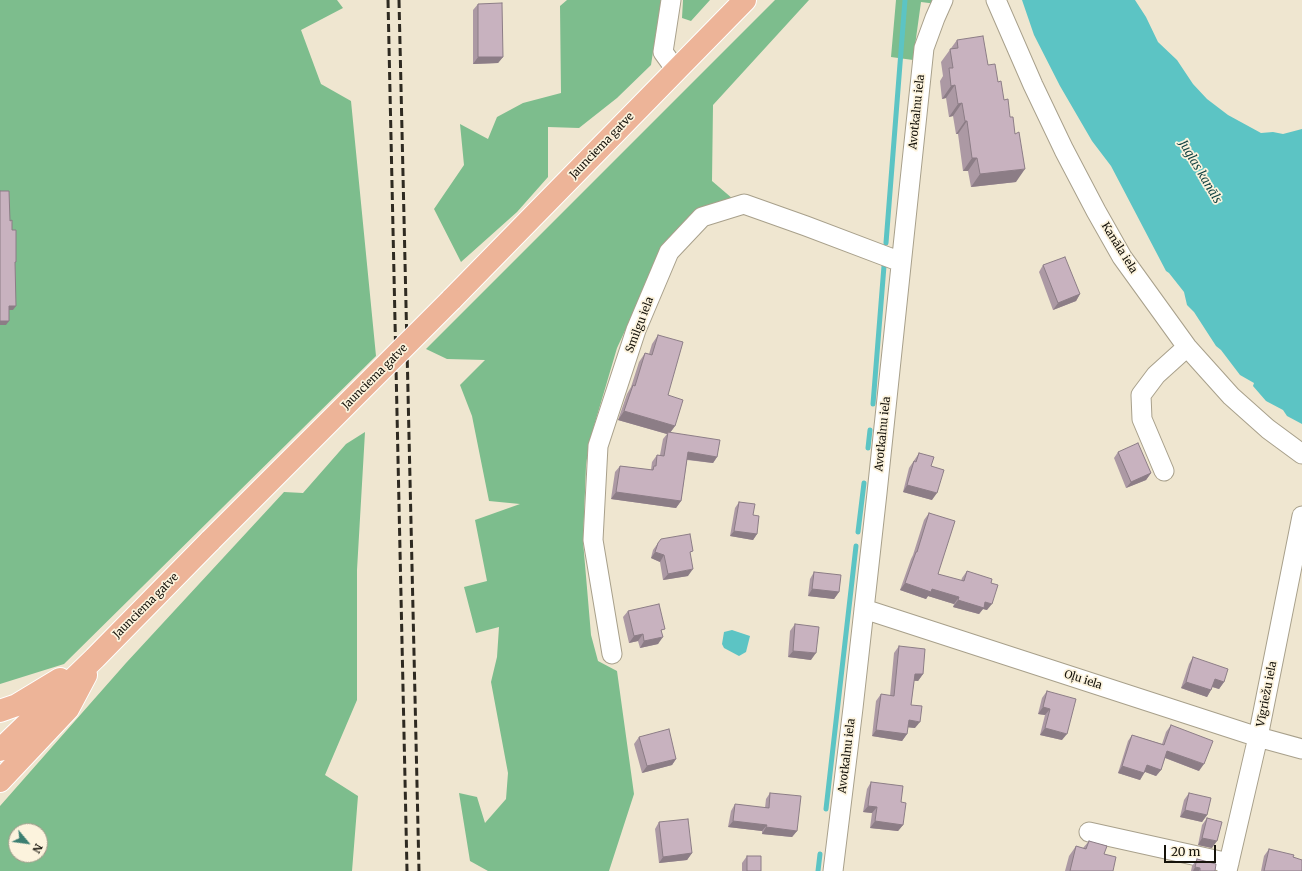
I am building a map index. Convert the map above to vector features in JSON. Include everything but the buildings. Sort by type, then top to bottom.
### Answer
[{"type":"main road","name":"Jaunciema gatve","points":[[0,750],[95,658],[451,300],[745,0]]},
{"type":"main road","points":[[0,711],[16,705],[95,658]]},
{"type":"main road","points":[[0,781],[68,709],[95,658]]},
{"type":"street","points":[[671,0],[663,52],[676,70]]},
{"type":"street","name":"Avotkalnu iela","points":[[833,871],[864,609],[924,48],[943,0]]},
{"type":"street","name":"Kanāla iela","points":[[996,0],[1033,85],[1096,211],[1122,256],[1187,347],[1231,396],[1268,429],[1302,454]]},
{"type":"street","name":"Smilgu iela","points":[[612,654],[593,540],[598,446],[636,330],[668,252],[702,216],[744,204],[901,262]]},
{"type":"street","points":[[1164,471],[1142,419],[1141,395],[1156,374],[1187,347]]},
{"type":"street","name":"Vīgriežu iela","points":[[1228,867],[1258,737],[1302,516]]},
{"type":"street","name":"Oļu iela","points":[[864,609],[1258,737],[1302,749]]},
{"type":"street","points":[[1089,832],[1228,867]]},
{"type":"green space","points":[[0,0],[337,0],[343,8],[301,30],[321,84],[351,101],[376,356],[64,664],[0,684]]},
{"type":"green space","points":[[567,0],[661,0],[651,65],[617,98],[579,128],[548,127],[548,177],[517,212],[461,262],[434,209],[464,165],[460,124],[488,139],[497,117],[523,103],[561,93],[560,6]]},
{"type":"green space","points":[[683,0],[710,0],[691,21],[682,18]]},
{"type":"green space","points":[[775,0],[809,0],[713,105],[712,181],[740,205],[661,253],[617,348],[589,443],[586,466],[583,541],[591,635],[598,661],[617,671],[634,794],[609,871],[488,871],[470,861],[459,793],[477,797],[485,823],[506,799],[508,773],[491,682],[497,657],[499,627],[476,633],[464,587],[487,581],[475,520],[520,504],[489,501],[472,416],[460,385],[485,360],[447,359],[426,349]]},
{"type":"green space","points":[[896,0],[948,0],[945,5],[921,2],[913,60],[891,57]]},
{"type":"green space","points":[[365,432],[357,570],[357,700],[325,775],[358,796],[352,871],[0,871],[0,806],[126,663],[284,492],[303,493],[346,444]]},
{"type":"water","name":"Juglas kanāls","points":[[1022,0],[1135,0],[1146,17],[1158,42],[1177,60],[1193,84],[1207,99],[1228,115],[1261,133],[1273,132],[1283,134],[1302,129],[1302,424],[1287,416],[1283,410],[1266,401],[1253,386],[1254,383],[1240,375],[1221,350],[1216,346],[1194,312],[1187,305],[1184,292],[1166,271],[1111,166],[1092,141],[1060,86],[1034,35]]},
{"type":"water","points":[[732,630],[750,636],[746,652],[739,656],[724,648],[722,644],[724,632]]},
{"type":"waterway","points":[[886,243],[905,0]]},
{"type":"waterway","points":[[873,404],[884,266]]},
{"type":"waterway","points":[[868,448],[870,430]]},
{"type":"waterway","points":[[858,532],[864,483]]},
{"type":"waterway","points":[[826,809],[856,546]]},
{"type":"waterway","points":[[818,871],[820,854]]},
{"type":"railway","points":[[388,0],[407,871]]},
{"type":"railway","points":[[399,0],[419,871]]}]
